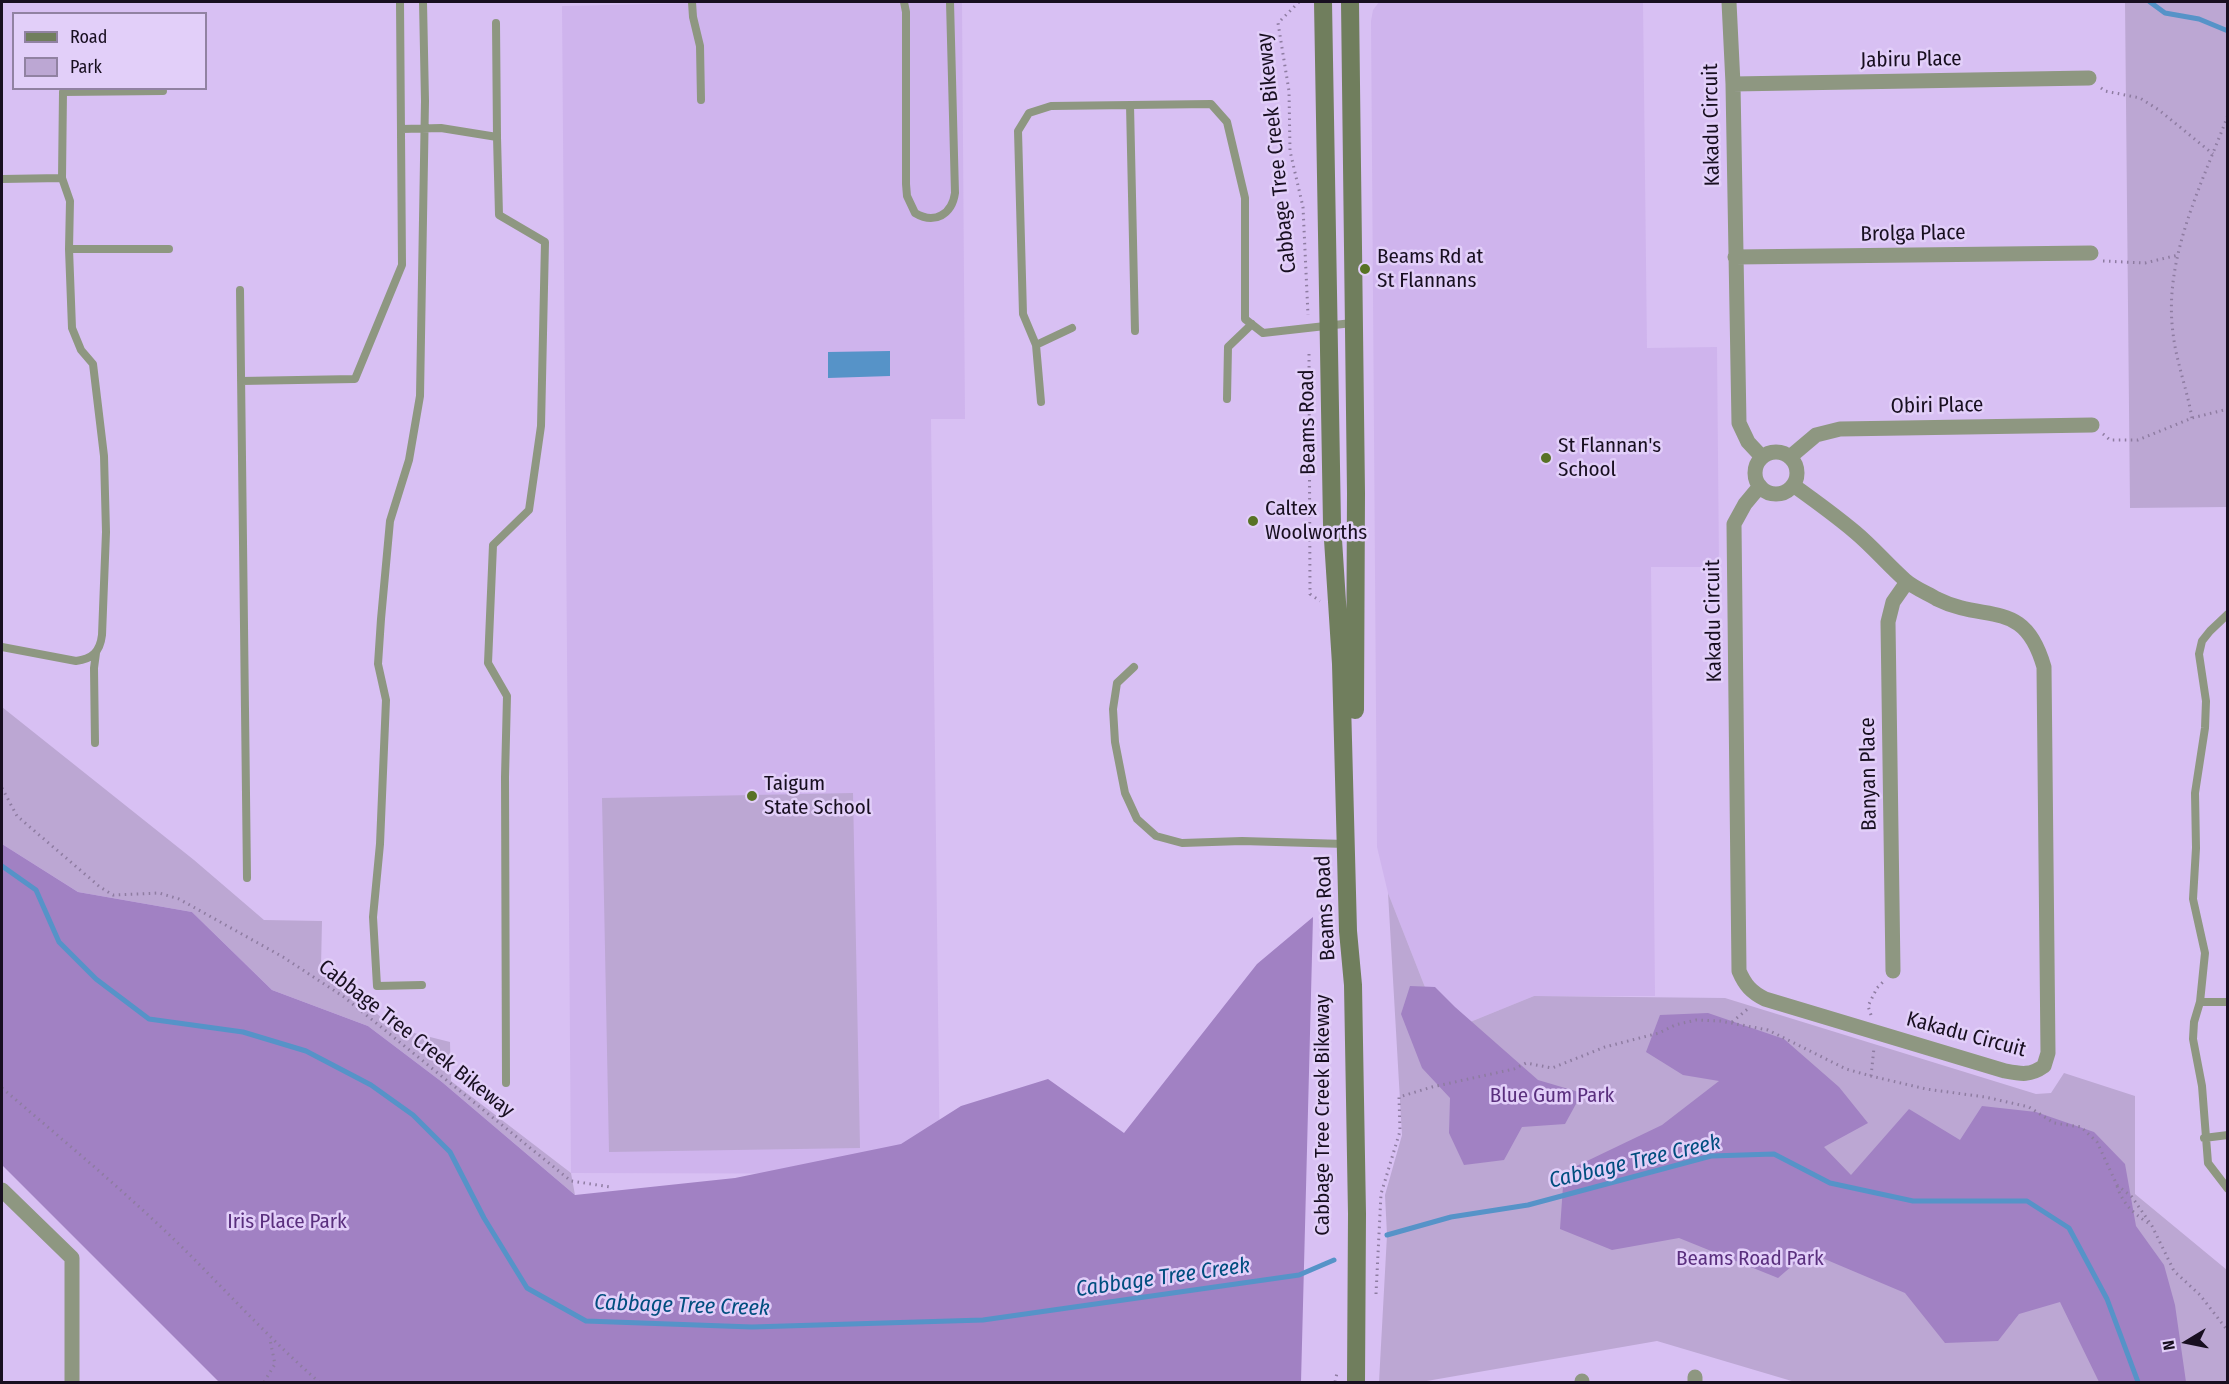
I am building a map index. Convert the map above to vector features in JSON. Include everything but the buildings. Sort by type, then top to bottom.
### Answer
[{"type":"main road","name":"Beams Road","points":[[1323,2],[1332,524],[1341,675],[1348,931],[1353,985],[1357,1214],[1356,1383]]},
{"type":"main road","name":"Beams Road","points":[[1350,2],[1356,493],[1354,696],[1359,932],[1353,985]]},
{"type":"street","name":"Kakadu Circuit","points":[[1729,2],[1733,84],[1739,423],[1748,442],[1762,457]]},
{"type":"street","name":"Jabiru Place","points":[[1733,84],[2089,78]]},
{"type":"street","name":"Brolga Place","points":[[1735,257],[2091,253]]},
{"type":"street","name":"Obiri Place","points":[[1790,457],[1816,435],[1840,429],[2092,425]]},
{"type":"street","points":[[1779,452],[1790,457],[1797,473],[1794,485],[1777,494],[1760,486],[1755,474],[1762,457],[1779,452]]},
{"type":"street","name":"Kakadu Circuit","points":[[1760,486],[1745,504],[1734,524],[1738,971],[1751,992],[1765,999],[2021,1074],[2034,1074],[2044,1066],[2048,1053],[2044,667],[2038,648],[2027,630],[2011,619],[1962,608],[1939,600],[1907,582],[1856,533],[1794,485]]},
{"type":"street","name":"Banyan Place","points":[[1893,971],[1888,622],[1893,602],[1907,582]]},
{"type":"street","points":[[2,1190],[72,1258],[72,1383]]},
{"type":"lane","points":[[242,381],[355,379],[402,265],[400,2]]},
{"type":"lane","points":[[422,985],[377,986],[374,917],[380,844],[386,700],[378,664],[381,619],[390,521],[409,460],[420,396],[424,128],[423,2]]},
{"type":"lane","points":[[692,2],[700,46],[701,100]]},
{"type":"lane","points":[[904,2],[906,12],[907,196],[915,213],[928,218],[945,213],[951,208],[955,193],[950,2]]},
{"type":"lane","points":[[496,22],[499,215],[545,242],[541,426],[529,510],[493,545],[488,663],[507,696],[506,1083]]},
{"type":"lane","points":[[95,743],[94,668],[96,653],[101,644],[106,532],[104,456],[93,364],[81,350],[72,328],[70,201],[62,178],[63,92],[163,91]]},
{"type":"lane","points":[[1041,402],[1036,345],[1023,314],[1018,131],[1029,113],[1051,106],[1211,104],[1227,122],[1245,198],[1245,319],[1263,333],[1354,323]]},
{"type":"lane","points":[[1130,105],[1135,331]]},
{"type":"lane","points":[[402,129],[441,128],[497,137]]},
{"type":"lane","points":[[2,179],[62,178]]},
{"type":"lane","points":[[69,249],[169,249]]},
{"type":"lane","points":[[240,290],[247,878]]},
{"type":"lane","points":[[1227,399],[1228,347],[1252,324]]},
{"type":"lane","points":[[1036,345],[1072,328]]},
{"type":"lane","points":[[2228,614],[2202,641],[2199,654],[2206,701],[2205,728],[2195,793],[2196,848],[2193,899],[2205,953],[2200,1002],[2194,1022],[2193,1039],[2202,1086],[2204,1138],[2208,1163],[2228,1189]]},
{"type":"lane","points":[[2,647],[76,661],[87,660],[96,653]]},
{"type":"lane","points":[[1134,666],[1117,684],[1113,709],[1116,742],[1125,793],[1137,819],[1156,836],[1182,843],[1345,844]]},
{"type":"lane","points":[[2200,1002],[2228,1002]]},
{"type":"lane","points":[[2204,1138],[2228,1135]]},
{"type":"path","name":"Cabbage Tree Creek Bikeway","points":[[1299,2],[1278,23],[1289,91],[1290,151],[1303,207],[1309,328],[1310,594],[1325,605]]},
{"type":"path","points":[[2089,78],[2105,92],[2140,98],[2159,110],[2213,154]]},
{"type":"path","points":[[2192,418],[2173,332],[2172,295],[2178,255],[2187,224],[2228,116]]},
{"type":"path","points":[[2091,253],[2104,261],[2145,263],[2178,255]]},
{"type":"path","points":[[2092,425],[2110,440],[2138,440],[2192,418],[2228,409]]},
{"type":"path","name":"Cabbage Tree Creek Bikeway","points":[[2,788],[17,816],[100,887],[113,895],[159,893],[179,899],[284,957],[344,997],[571,1181],[610,1187]]},
{"type":"path","points":[[1869,1006],[1877,988]]},
{"type":"path","points":[[1731,1022],[1743,1011],[1765,999]]},
{"type":"path","points":[[1376,1294],[1381,1194],[1400,1131],[1399,1097],[1432,1087],[1514,1069],[1526,1064],[1552,1068],[1605,1047],[1659,1033],[1675,1025],[1696,1020],[1731,1022],[1768,1030],[1846,1069],[1926,1089],[1985,1097],[2029,1107],[2054,1123],[2081,1127],[2097,1142],[2122,1200],[2131,1211],[2152,1226]]},
{"type":"path","points":[[1871,1076],[1875,1033]]},
{"type":"path","points":[[2,1088],[78,1153],[184,1250],[269,1338],[319,1383]]},
{"type":"path","points":[[2117,1185],[2132,1197],[2152,1226],[2174,1271],[2200,1295],[2228,1331]]},
{"type":"path","points":[[264,1383],[275,1364],[269,1338]]},
{"type":"path","points":[[1335,1383],[1338,1370]]},
{"type":"shaded area","name":"Taigum State School","points":[[746,2],[962,2],[965,419],[931,419],[940,1174],[571,1173],[562,6]]},
{"type":"shaded area","name":"St Flannan's School","points":[[1379,2],[1643,2],[1647,348],[1717,347],[1719,567],[1651,567],[1655,996],[1534,996],[1443,1033],[1388,893],[1377,847],[1371,21],[1373,10]]},
{"type":"green space","points":[[2125,2],[2227,2],[2227,507],[2130,508]]},
{"type":"green space","points":[[2,707],[194,860],[264,920],[322,921],[321,967],[394,1028],[450,1042],[451,1081],[571,1173],[575,1195],[442,1082],[368,1026],[272,990],[192,912],[78,892],[2,844]]},
{"type":"green space","points":[[853,793],[860,1148],[609,1152],[602,798]]},
{"type":"green space","name":"Iris Place Park","points":[[2,844],[78,892],[192,912],[272,990],[368,1026],[442,1082],[575,1195],[735,1178],[901,1144],[961,1106],[1048,1079],[1124,1133],[1257,964],[1313,917],[1301,1382],[219,1382],[2,1165]]},
{"type":"green space","points":[[1388,893],[1443,1033],[1534,996],[1725,998],[2036,1094],[2051,1093],[2064,1073],[2135,1096],[2135,1194],[2227,1270],[2227,1382],[1795,1382],[1657,1341],[1421,1382],[1379,1382],[1387,1235],[1385,1195],[1402,1135]]},
{"type":"green space","name":"Blue Gum Park","points":[[1410,986],[1435,987],[1538,1080],[1582,1093],[1565,1124],[1522,1127],[1504,1160],[1464,1165],[1449,1133],[1450,1098],[1422,1068],[1401,1014]]},
{"type":"green space","name":"Beams Road Park","points":[[1708,1013],[1784,1039],[1839,1087],[1868,1123],[1824,1147],[1851,1175],[1909,1109],[1960,1140],[1982,1106],[2036,1112],[2094,1132],[2125,1164],[2136,1226],[2164,1265],[2175,1305],[2186,1382],[2099,1382],[2060,1302],[2019,1314],[1998,1341],[1945,1343],[1905,1293],[1808,1252],[1778,1278],[1679,1238],[1612,1250],[1560,1229],[1564,1172],[1662,1125],[1719,1081],[1683,1075],[1646,1052],[1660,1015]]},
{"type":"water","points":[[890,351],[890,376],[828,378],[828,352]]},
{"type":"waterway","points":[[2150,2],[2165,13],[2199,19],[2228,31]]},
{"type":"waterway","name":"Cabbage Tree Creek","points":[[2,866],[36,890],[59,942],[96,979],[149,1019],[243,1032],[306,1051],[371,1085],[413,1115],[450,1152],[484,1218],[527,1288],[586,1321],[752,1327],[983,1320],[1299,1275],[1334,1260]]},
{"type":"waterway","name":"Cabbage Tree Creek","points":[[1387,1235],[1451,1217],[1528,1205],[1711,1156],[1774,1154],[1830,1183],[1913,1201],[2027,1201],[2069,1228],[2107,1299],[2138,1382]]},
{"type":"place","name":"Beams Rd at St Flannans","points":[[1365,269]]},
{"type":"place","name":"St Flannan's School","points":[[1546,458]]},
{"type":"place","name":"Caltex Woolworths","points":[[1253,521]]},
{"type":"place","name":"Taigum State School","points":[[752,796]]}]
